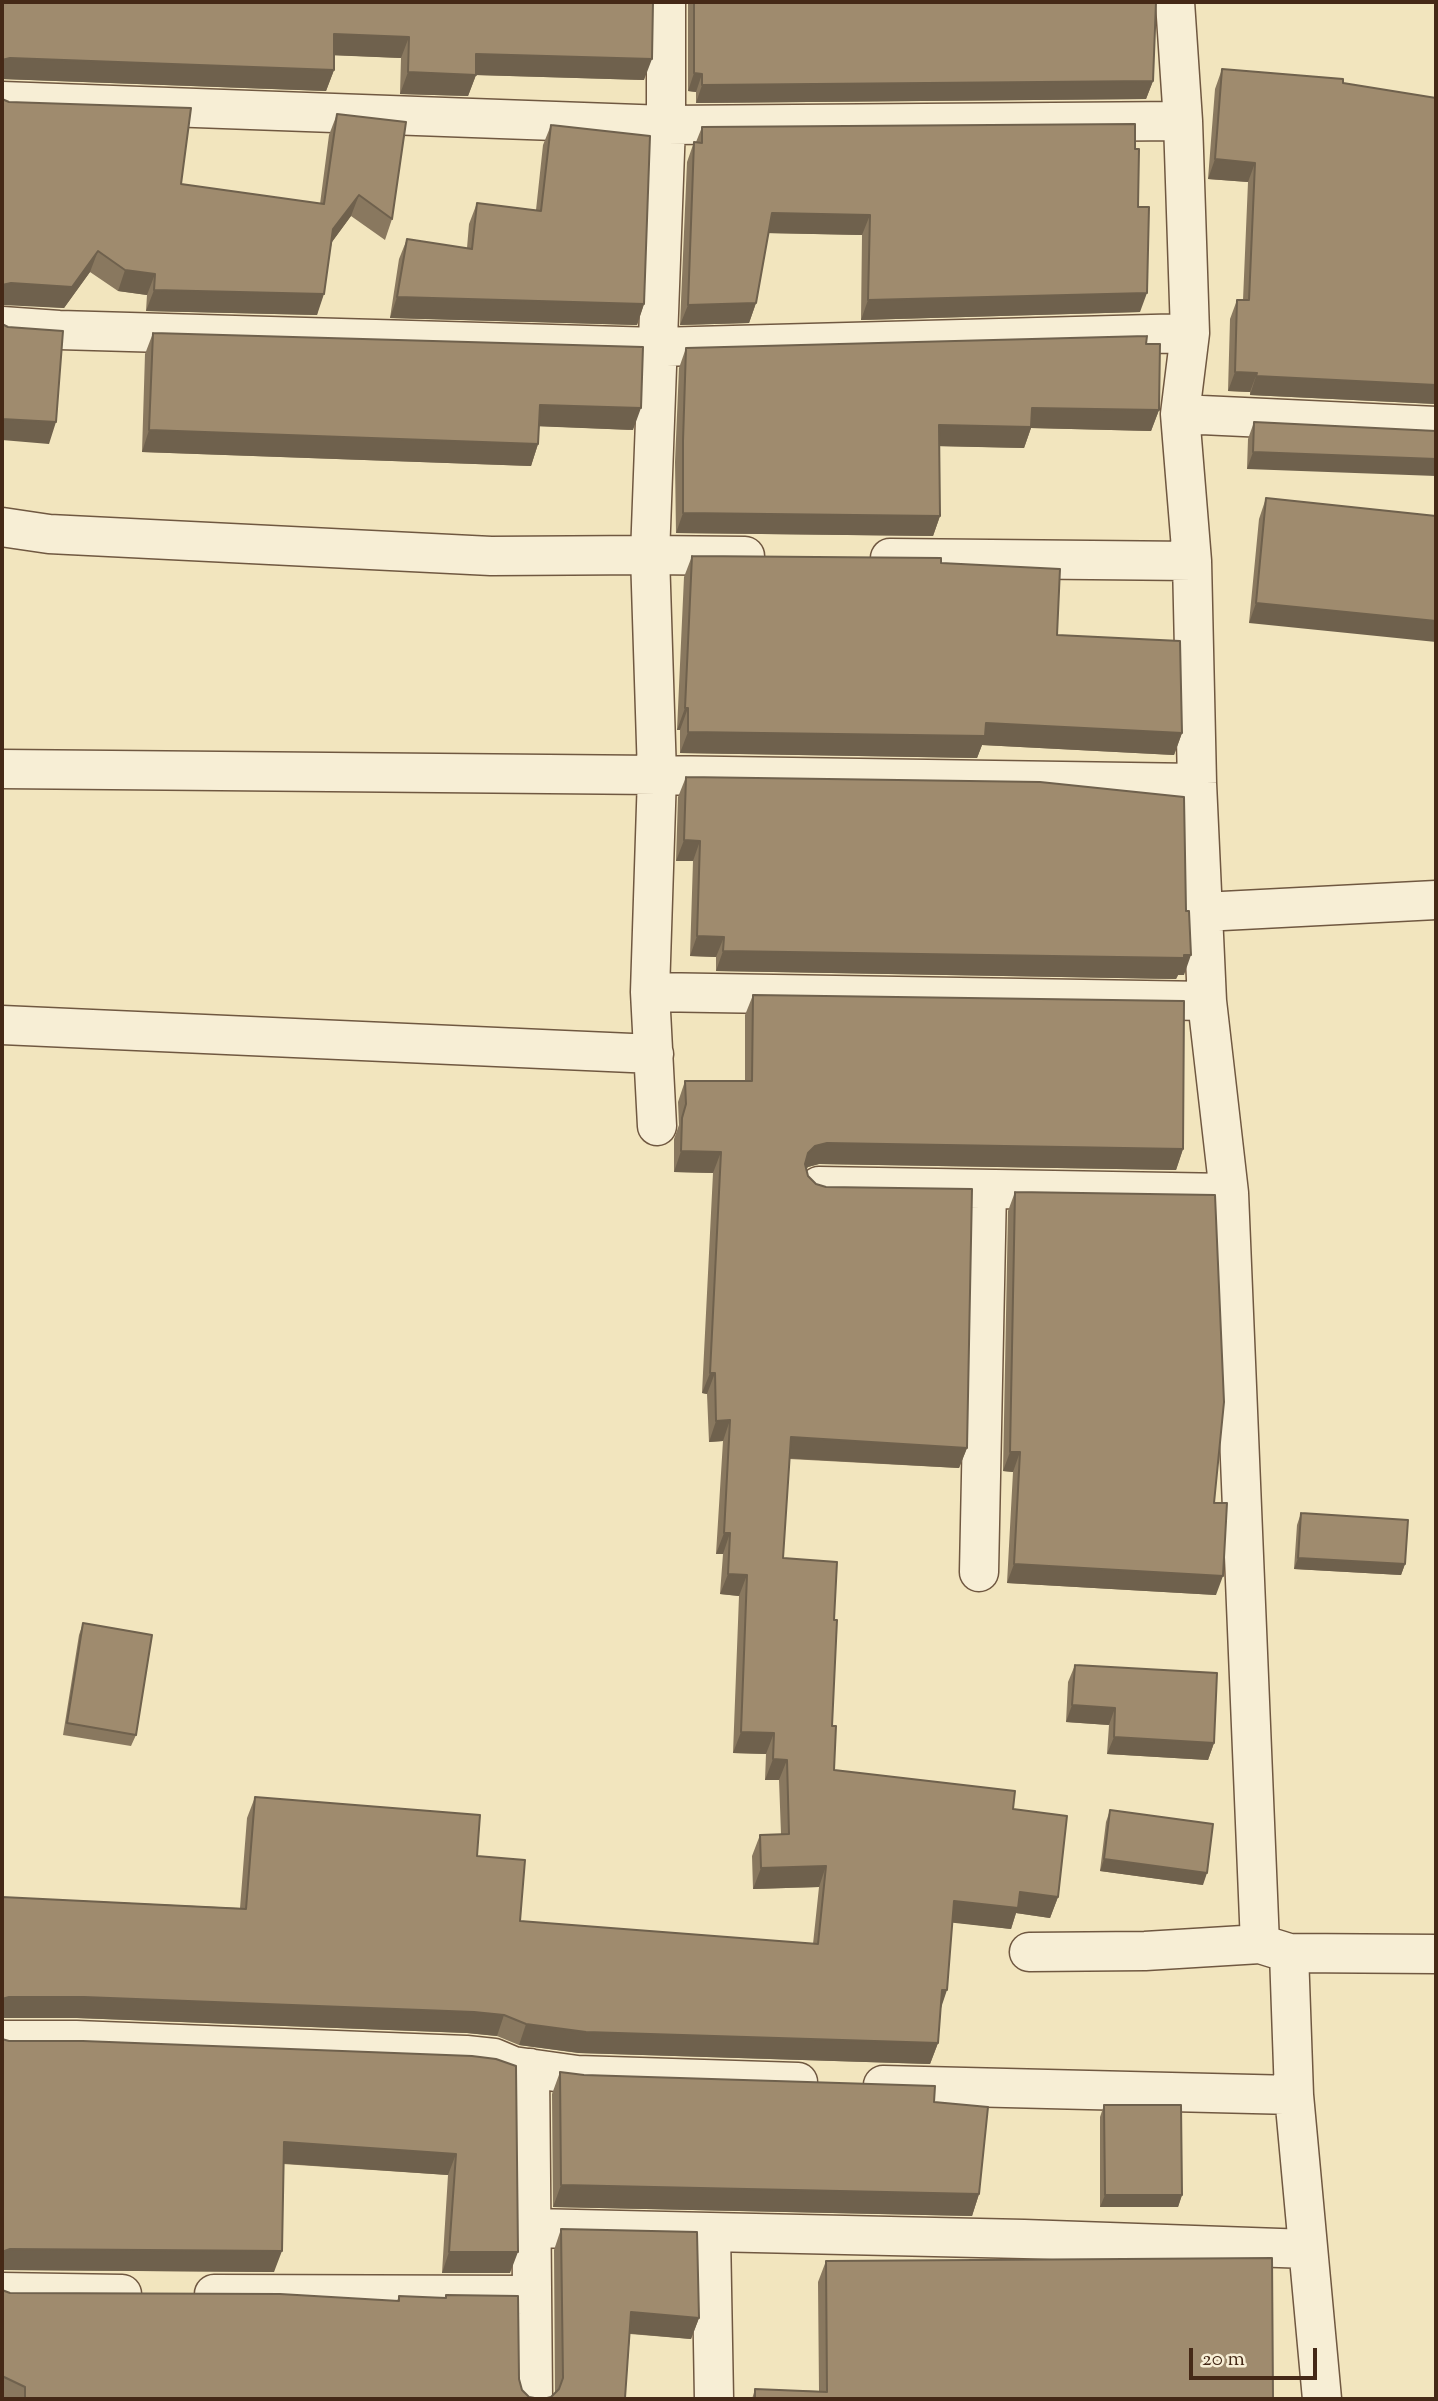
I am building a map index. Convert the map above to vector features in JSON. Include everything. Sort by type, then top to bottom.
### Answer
[{"type":"street","points":[[657,1126],[650,992],[657,775],[650,555],[666,125],[666,2]]},
{"type":"street","points":[[1175,2],[1183,121],[1190,333],[1180,414],[1192,561],[1197,783],[1207,1001],[1230,1193],[1274,1949],[1294,2095],[1322,2399]]},
{"type":"street","points":[[2,101],[666,125],[1183,121]]},
{"type":"street","points":[[2,326],[59,330],[657,347],[1190,333]]},
{"type":"street","points":[[1180,414],[1436,426]]},
{"type":"street","points":[[2,527],[49,534],[491,556],[775,557]]},
{"type":"street","points":[[859,558],[1192,561]]},
{"type":"street","points":[[2,769],[1197,783]]},
{"type":"street","points":[[1203,912],[1436,900]]},
{"type":"street","points":[[650,992],[1207,1001]]},
{"type":"street","points":[[2,1025],[654,1054]]},
{"type":"street","points":[[819,1186],[1230,1193]]},
{"type":"street","points":[[979,1572],[987,1189]]},
{"type":"street","points":[[1029,1952],[1274,1949],[1436,1954]]},
{"type":"street","points":[[2,2040],[76,2040],[466,2055],[494,2058],[513,2066],[577,2075],[1294,2095]]},
{"type":"street","points":[[530,2068],[533,2399]]},
{"type":"street","points":[[531,2228],[1024,2239],[1308,2249]]},
{"type":"street","points":[[711,2233],[713,2399]]},
{"type":"street","points":[[2,2292],[532,2295]]},
{"type":"building","points":[[2,2],[653,2],[652,59],[476,54],[476,75],[408,72],[409,37],[334,34],[334,70],[10,58],[2,60]]},
{"type":"building","points":[[694,2],[1156,2],[1153,81],[702,85],[702,74],[694,73]]},
{"type":"building","points":[[1222,69],[1343,79],[1343,83],[1436,98],[1436,385],[1256,376],[1257,373],[1235,372],[1237,300],[1249,300],[1255,163],[1215,159]]},
{"type":"building","points":[[2,99],[9,102],[191,108],[181,184],[324,204],[337,114],[406,122],[392,219],[359,195],[333,229],[324,294],[154,290],[155,274],[125,270],[98,251],[72,287],[11,283],[2,285]]},
{"type":"building","points":[[1135,124],[1135,149],[1139,149],[1138,207],[1149,207],[1147,293],[868,300],[870,215],[772,213],[756,303],[688,305],[694,142],[702,143],[702,127]]},
{"type":"building","points":[[551,125],[650,136],[644,304],[397,297],[407,239],[472,249],[477,203],[541,211]]},
{"type":"building","points":[[2,324],[8,327],[63,331],[56,422],[2,419]]},
{"type":"building","points":[[153,333],[643,347],[641,408],[540,405],[538,444],[149,430]]},
{"type":"building","points":[[1147,336],[1146,344],[1160,344],[1159,410],[1032,408],[1031,427],[939,425],[940,516],[683,513],[686,348]]},
{"type":"building","points":[[1254,422],[1436,431],[1436,459],[1253,452]]},
{"type":"building","points":[[1266,498],[1436,516],[1436,621],[1256,603]]},
{"type":"building","points":[[692,556],[941,558],[941,563],[1060,569],[1057,635],[1180,641],[1182,733],[986,723],[985,736],[688,732],[688,708],[685,708]]},
{"type":"building","points":[[686,777],[1040,782],[1184,797],[1186,911],[1189,911],[1191,955],[1184,955],[1184,958],[723,951],[724,937],[697,936],[700,841],[684,840]]},
{"type":"building","points":[[753,995],[1184,1001],[1183,1149],[827,1143],[815,1146],[808,1153],[805,1164],[808,1176],[816,1184],[826,1187],[972,1189],[967,1448],[791,1437],[783,1558],[837,1562],[832,1726],[836,1726],[834,1770],[1015,1791],[1013,1809],[1067,1816],[1058,1897],[1020,1892],[1018,1908],[954,1901],[947,1990],[942,1990],[938,2043],[586,2032],[526,2024],[504,2015],[474,2012],[84,1997],[2,1999],[2,1897],[246,1909],[255,1797],[480,1815],[477,1856],[525,1860],[520,1921],[818,1944],[826,1866],[761,1868],[760,1835],[789,1834],[787,1760],[773,1759],[774,1733],[741,1732],[747,1575],[728,1574],[730,1533],[724,1533],[730,1420],[716,1421],[715,1373],[710,1373],[721,1152],[681,1151],[682,1118],[686,1104],[685,1081],[752,1081]]},
{"type":"building","points":[[1015,1192],[1215,1195],[1224,1402],[1214,1503],[1227,1503],[1223,1576],[1014,1564],[1020,1452],[1010,1452]]},
{"type":"building","points":[[1301,1513],[1408,1520],[1405,1564],[1298,1558]]},
{"type":"building","points":[[83,1623],[152,1635],[136,1735],[67,1723]]},
{"type":"building","points":[[1075,1665],[1217,1673],[1214,1743],[1114,1737],[1115,1708],[1072,1705]]},
{"type":"building","points":[[1110,1810],[1213,1824],[1207,1873],[1104,1859]]},
{"type":"building","points":[[2,2039],[472,2056],[496,2059],[516,2066],[518,2252],[449,2252],[456,2154],[284,2142],[282,2251],[10,2249],[2,2252]]},
{"type":"building","points":[[560,2072],[584,2075],[935,2086],[934,2102],[988,2107],[979,2194],[561,2185]]},
{"type":"building","points":[[1104,2105],[1181,2105],[1182,2195],[1105,2195]]},
{"type":"building","points":[[561,2229],[697,2232],[699,2318],[631,2312],[625,2398],[671,2399],[543,2399],[551,2397],[559,2389],[563,2378]]},
{"type":"building","points":[[1272,2258],[1273,2399],[755,2399],[755,2389],[827,2392],[826,2261]]},
{"type":"building","points":[[2,2290],[10,2293],[280,2294],[399,2301],[399,2296],[518,2296],[519,2379],[522,2390],[529,2397],[540,2399],[25,2399],[25,2387],[2,2376]]}]
